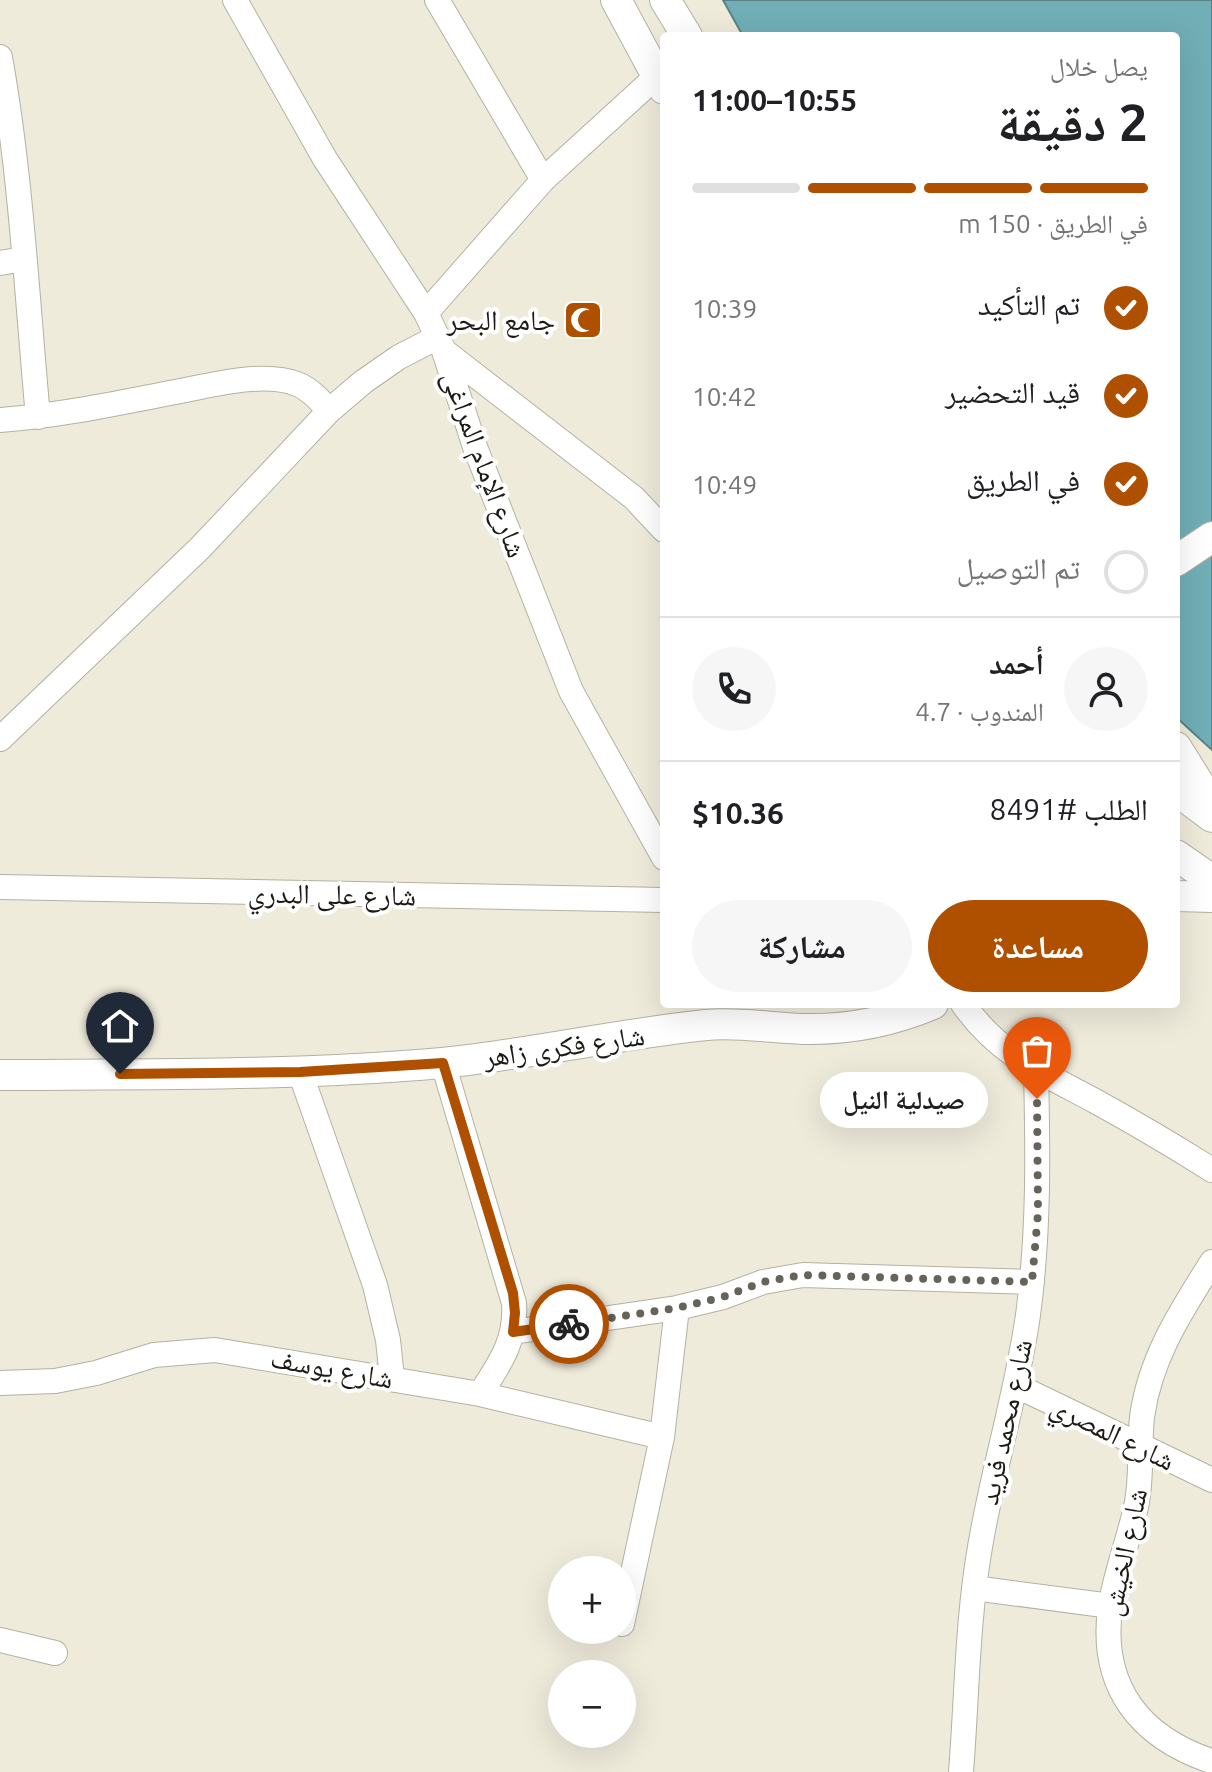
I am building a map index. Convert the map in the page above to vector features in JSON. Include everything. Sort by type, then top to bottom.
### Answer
[{"type":"street","name":"شارع الإمام المراغى","points":[[235,0],[325,159],[426,313],[441,344],[475,447],[571,691],[660,851]]},
{"type":"street","points":[[437,0],[543,180]]},
{"type":"street","points":[[426,313],[543,180],[660,83],[616,0]]},
{"type":"street","points":[[665,0],[685,32]]},
{"type":"street","points":[[0,57],[7,97],[12,261],[38,417]]},
{"type":"street","points":[[0,739],[200,548],[329,411],[399,357],[441,344],[634,498],[660,526]]},
{"type":"street","points":[[0,420],[38,417],[231,382],[266,379],[296,383],[316,395],[329,411]]},
{"type":"street","points":[[1180,535],[1212,515]]},
{"type":"street","points":[[1180,558],[1212,537]]},
{"type":"street","points":[[1180,753],[1212,810]]},
{"type":"street","points":[[1180,793],[1212,817]]},
{"type":"street","points":[[1180,858],[1212,880]]},
{"type":"street","name":"شارع على البدري","points":[[0,887],[660,900]]},
{"type":"street","points":[[1180,896],[1212,897]]},
{"type":"street","name":"شارع فكرى زاهر","points":[[0,1075],[300,1072],[443,1063],[529,1053],[758,1015],[804,1029],[882,1021],[921,1008]]},
{"type":"street","points":[[966,1008],[996,1042],[1036,1071],[1212,1170]]},
{"type":"street","points":[[443,1063],[513,1293],[513,1332],[502,1359],[480,1394]]},
{"type":"street","name":"شارع محمد فريد","points":[[961,1772],[974,1588],[987,1507],[1015,1385],[1032,1282],[1038,1213],[1036,1071]]},
{"type":"street","points":[[300,1072],[375,1285],[388,1340],[392,1378]]},
{"type":"street","name":"شارع الخيش","points":[[1212,1262],[1178,1315],[1155,1365],[1142,1418],[1138,1497],[1111,1606],[1108,1635],[1111,1664],[1129,1704],[1158,1737],[1183,1752],[1212,1760]]},
{"type":"street","points":[[513,1332],[677,1308],[723,1297],[763,1282],[803,1275],[1032,1282]]},
{"type":"street","points":[[636,1559],[662,1437],[677,1308]]},
{"type":"street","name":"شارع يوسف","points":[[0,1383],[55,1381],[96,1373],[154,1355],[194,1350],[235,1352],[480,1394],[662,1437]]},
{"type":"street","name":"شارع المصري","points":[[1015,1385],[1212,1480]]},
{"type":"street","points":[[974,1588],[1111,1606]]},
{"type":"street","points":[[0,1640],[55,1653]]},
{"type":"street","points":[[1208,1772],[1212,1760]]},
{"type":"water","points":[[723,0],[1212,0],[1212,750],[1180,721],[1180,32],[741,32]]},
{"type":"way so far","points":[[569,1324],[677,1308],[723,1297],[763,1282],[803,1275],[1032,1282],[1038,1213],[1037,1099]]},
{"type":"place","name":"جامع البحر","points":[[583,320]]},
{"type":"place","name":"صيدلية النيل","points":[[1037,1099]]},
{"type":"route","points":[[120,1074],[300,1072],[443,1063],[513,1293],[513,1332],[569,1324]]}]
